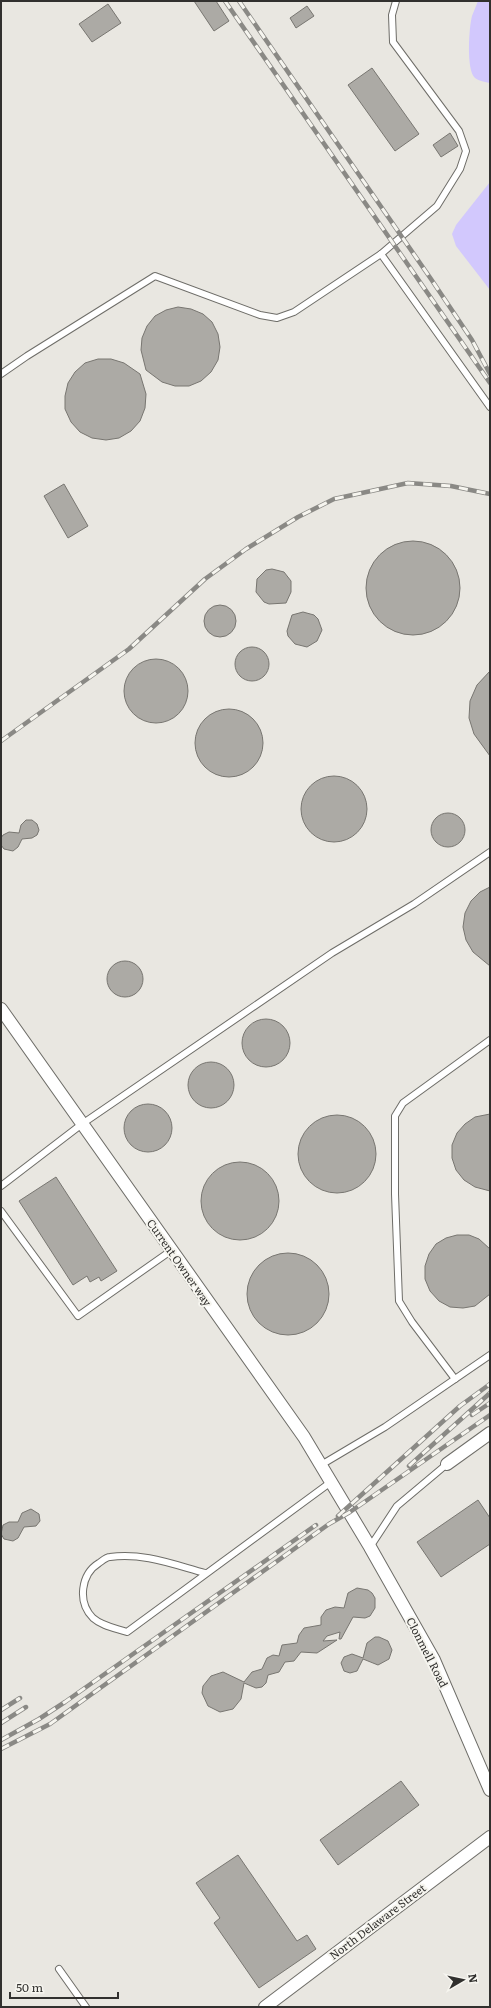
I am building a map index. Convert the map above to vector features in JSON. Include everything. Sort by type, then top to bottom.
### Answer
[{"type":"street","name":"Current Owner way","points":[[1,1009],[304,1437],[354,1519]]},
{"type":"street","points":[[447,1464],[490,1433]]},
{"type":"street","name":"Clonmell Road","points":[[354,1519],[434,1660],[490,1790]]},
{"type":"street","name":"North Delaware Street","points":[[265,2007],[490,1836]]},
{"type":"lane","points":[[1,374],[27,356],[155,276],[260,315],[277,318],[294,312],[381,254],[437,206],[460,169],[466,151],[459,131],[393,42],[392,15],[396,1]]},
{"type":"lane","points":[[381,254],[490,407]]},
{"type":"lane","points":[[1,1186],[82,1124],[332,953],[414,904],[490,852]]},
{"type":"lane","points":[[455,1379],[412,1322],[399,1301],[395,1194],[395,1116],[403,1104],[490,1040]]},
{"type":"lane","points":[[1,1211],[78,1316],[172,1250]]},
{"type":"lane","points":[[321,1465],[385,1428],[490,1355]]},
{"type":"lane","points":[[370,1547],[397,1506],[447,1464]]},
{"type":"lane","points":[[205,1573],[143,1557],[108,1557],[92,1568],[83,1586],[83,1601],[92,1616],[101,1624],[127,1632],[205,1573],[331,1482]]},
{"type":"lane","points":[[59,1969],[86,2007]]},
{"type":"shaded area","points":[[478,1],[490,1],[490,83],[480,81],[475,78],[470,66],[470,29],[472,16]]},
{"type":"shaded area","points":[[490,182],[490,290],[456,246],[452,234],[456,225]]},
{"type":"building","points":[[194,1],[216,1],[229,21],[214,31]]},
{"type":"building","points":[[108,4],[121,23],[92,42],[79,24]]},
{"type":"building","points":[[307,6],[314,16],[296,28],[290,18]]},
{"type":"building","points":[[372,68],[419,134],[395,151],[348,85]]},
{"type":"building","points":[[450,133],[458,146],[441,157],[433,145]]},
{"type":"building","points":[[178,307],[191,309],[203,314],[212,322],[218,334],[220,347],[218,360],[211,372],[201,381],[189,386],[175,386],[162,382],[146,370],[141,350],[142,338],[147,326],[155,316],[166,310]]},
{"type":"building","points":[[98,359],[111,359],[124,363],[140,374],[146,394],[145,408],[140,421],[131,431],[119,438],[106,440],[92,438],[80,432],[71,422],[65,409],[65,396],[68,383],[75,372],[85,363]]},
{"type":"building","points":[[64,484],[88,526],[68,538],[44,496]]},
{"type":"building","points":[[413,541],[431,545],[446,555],[456,570],[460,588],[456,606],[446,621],[431,631],[413,635],[395,631],[380,621],[370,606],[366,588],[370,570],[380,555],[395,545]]},
{"type":"building","points":[[272,569],[284,572],[291,581],[291,592],[286,603],[269,604],[264,602],[256,592],[257,579],[266,570]]},
{"type":"building","points":[[217,605],[223,605],[233,612],[236,621],[235,627],[229,634],[223,637],[217,637],[207,630],[204,624],[204,618],[211,608]]},
{"type":"building","points":[[303,612],[314,615],[318,619],[322,630],[317,641],[307,647],[295,644],[288,636],[287,631],[292,615]]},
{"type":"building","points":[[249,647],[255,647],[259,648],[266,654],[269,664],[268,671],[262,678],[255,681],[249,681],[245,680],[238,674],[235,667],[235,661],[236,657],[242,650]]},
{"type":"building","points":[[156,659],[168,661],[179,668],[186,679],[188,691],[186,703],[179,714],[168,721],[156,723],[144,721],[133,714],[126,703],[124,691],[126,679],[133,668],[144,661]]},
{"type":"building","points":[[490,671],[490,756],[474,734],[469,718],[470,701],[477,685]]},
{"type":"building","points":[[222,709],[236,709],[248,714],[258,724],[263,736],[263,750],[258,762],[248,772],[236,777],[222,777],[210,772],[200,762],[195,750],[195,736],[200,724],[210,714]]},
{"type":"building","points":[[334,776],[347,779],[357,786],[364,796],[367,809],[364,822],[357,832],[347,839],[334,842],[321,839],[311,832],[304,822],[301,809],[304,796],[311,786],[321,779]]},
{"type":"building","points":[[448,813],[460,818],[465,830],[460,842],[448,847],[436,842],[431,830],[436,818]]},
{"type":"building","points":[[26,820],[32,820],[37,824],[39,830],[37,835],[32,838],[22,839],[18,847],[13,851],[4,849],[1,845],[1,838],[3,835],[9,832],[19,833],[21,825]]},
{"type":"building","points":[[490,887],[490,966],[473,952],[466,940],[463,927],[465,913],[471,901],[480,892]]},
{"type":"building","points":[[125,961],[138,966],[143,979],[138,992],[125,997],[112,992],[107,979],[112,966]]},
{"type":"building","points":[[261,1019],[271,1019],[283,1026],[290,1038],[290,1048],[283,1060],[271,1067],[261,1067],[253,1063],[246,1056],[242,1048],[242,1038],[246,1030],[253,1023]]},
{"type":"building","points":[[216,1062],[228,1068],[233,1076],[233,1094],[228,1102],[220,1107],[206,1108],[194,1102],[189,1094],[188,1080],[194,1068],[202,1063]]},
{"type":"building","points":[[148,1104],[157,1106],[165,1111],[170,1119],[172,1128],[170,1137],[165,1145],[157,1150],[148,1152],[139,1150],[131,1145],[126,1137],[124,1128],[126,1119],[131,1111],[139,1106]]},
{"type":"building","points":[[490,1114],[490,1191],[475,1187],[464,1180],[456,1170],[452,1158],[452,1145],[457,1133],[465,1124],[475,1117]]},
{"type":"building","points":[[337,1115],[352,1118],[364,1127],[373,1139],[376,1154],[373,1169],[364,1181],[352,1190],[337,1193],[322,1190],[310,1181],[301,1169],[298,1154],[301,1139],[310,1127],[322,1118]]},
{"type":"building","points":[[240,1162],[255,1165],[268,1173],[276,1186],[279,1201],[276,1216],[268,1229],[255,1237],[240,1240],[225,1237],[212,1229],[204,1216],[201,1201],[204,1186],[212,1173],[225,1165]]},
{"type":"building","points":[[56,1177],[117,1271],[101,1281],[99,1277],[90,1282],[87,1276],[73,1285],[19,1201]]},
{"type":"building","points":[[457,1235],[469,1235],[479,1239],[490,1249],[490,1294],[475,1306],[463,1308],[450,1307],[439,1301],[430,1291],[425,1279],[425,1266],[429,1254],[436,1244],[446,1238]]},
{"type":"building","points":[[288,1253],[304,1257],[317,1265],[325,1278],[329,1294],[325,1310],[317,1323],[304,1331],[288,1335],[272,1331],[259,1323],[251,1310],[247,1294],[251,1278],[259,1265],[272,1257]]},
{"type":"building","points":[[478,1500],[490,1518],[490,1544],[441,1577],[417,1542]]},
{"type":"building","points":[[31,1509],[39,1514],[40,1521],[36,1526],[24,1527],[18,1538],[13,1541],[4,1539],[1,1534],[3,1525],[9,1522],[18,1522],[22,1513]]},
{"type":"building","points":[[357,1588],[368,1590],[372,1593],[375,1598],[375,1608],[370,1616],[365,1618],[353,1617],[341,1639],[339,1639],[340,1632],[327,1636],[323,1641],[337,1640],[317,1653],[301,1652],[294,1661],[285,1662],[279,1672],[268,1675],[266,1683],[262,1687],[256,1688],[244,1683],[241,1699],[233,1709],[220,1712],[208,1706],[202,1693],[203,1686],[211,1676],[223,1672],[244,1682],[252,1672],[262,1669],[267,1658],[273,1655],[279,1656],[282,1645],[297,1643],[299,1635],[304,1628],[321,1625],[321,1617],[326,1610],[335,1607],[344,1608],[348,1593]]},
{"type":"building","points":[[375,1637],[388,1641],[392,1650],[389,1659],[378,1665],[363,1659],[357,1671],[350,1673],[344,1671],[341,1663],[344,1657],[352,1654],[363,1658],[367,1643]]},
{"type":"building","points":[[401,1781],[419,1805],[338,1865],[320,1840]]},
{"type":"building","points":[[238,1855],[297,1941],[307,1935],[316,1949],[259,1988],[214,1923],[220,1918],[196,1883]]},
{"type":"railway","points":[[225,1],[490,383]]},
{"type":"railway","points":[[239,1],[431,279],[472,340],[490,374]]},
{"type":"railway","points":[[1,741],[129,649],[205,579],[246,549],[298,517],[334,499],[408,483],[451,486],[490,494]]},
{"type":"railway","points":[[338,1516],[460,1406],[490,1384]]},
{"type":"railway","points":[[409,1466],[490,1393]]},
{"type":"railway","points":[[472,1415],[490,1403]]},
{"type":"railway","points":[[1,1749],[50,1724],[329,1524],[350,1512],[490,1415]]},
{"type":"railway","points":[[1,1740],[39,1719],[65,1702],[316,1525]]},
{"type":"railway","points":[[1,1710],[20,1698]]},
{"type":"railway","points":[[1,1723],[26,1707]]}]
